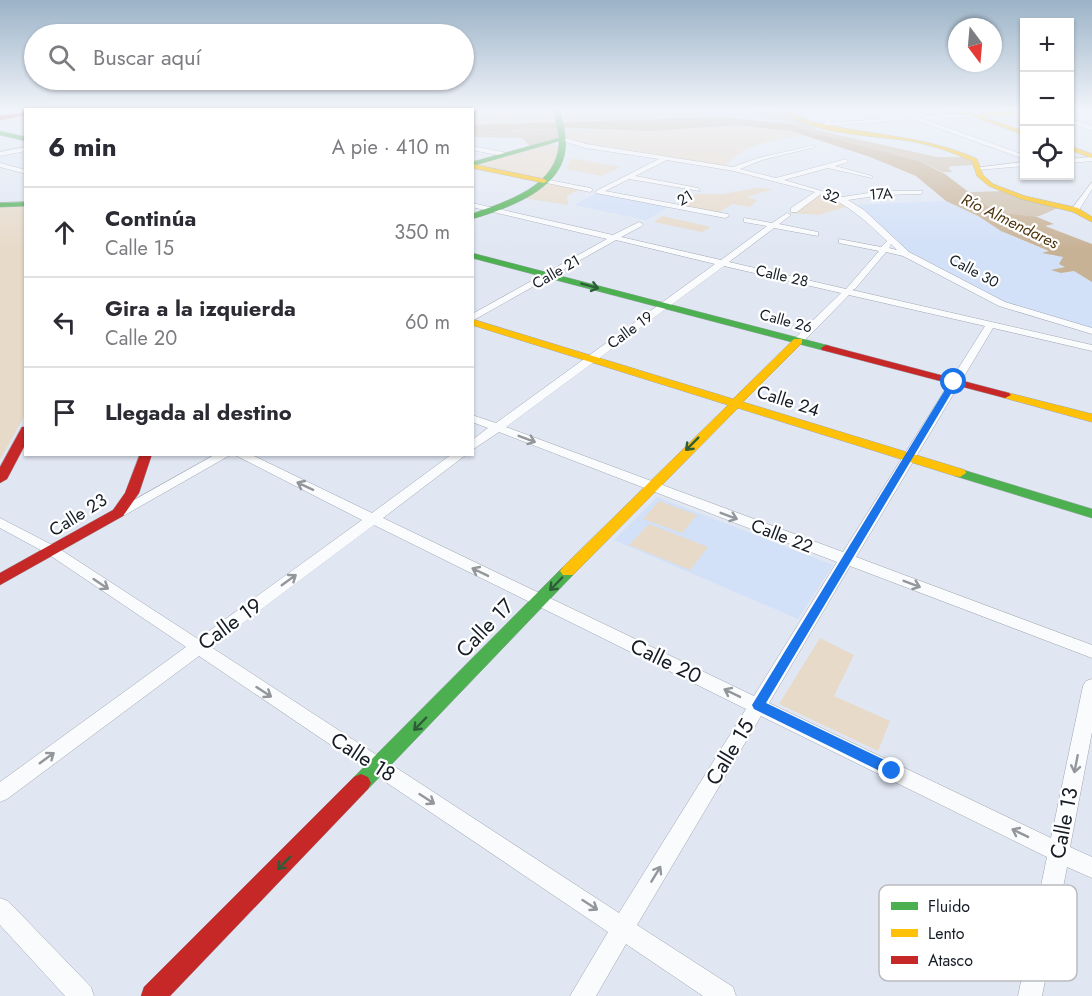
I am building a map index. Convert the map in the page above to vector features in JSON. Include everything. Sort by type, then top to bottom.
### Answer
[{"type":"street","points":[[474,164],[496,156]]},
{"type":"street","points":[[474,217],[526,193],[544,181],[558,165],[559,156]]},
{"type":"street","name":"32","points":[[649,156],[734,169],[820,191],[841,199],[871,219],[906,254]]},
{"type":"street","points":[[734,169],[770,156]]},
{"type":"street","points":[[970,156],[982,179],[996,188],[1029,200],[1076,210],[1092,220]]},
{"type":"street","points":[[1074,160],[1090,156]]},
{"type":"street","points":[[594,191],[665,159]]},
{"type":"street","points":[[777,179],[846,161]]},
{"type":"street","points":[[978,168],[1020,164]]},
{"type":"street","points":[[0,165],[24,171]]},
{"type":"street","points":[[474,165],[725,216]]},
{"type":"street","points":[[827,165],[870,177]]},
{"type":"street","name":"21","points":[[629,177],[698,190],[671,206]]},
{"type":"street","points":[[1076,210],[1092,184]]},
{"type":"street","name":"Calle 19","points":[[474,445],[820,191]]},
{"type":"street","name":"17A","points":[[841,199],[882,193],[921,192]]},
{"type":"street","name":"Calle 28","points":[[474,205],[993,321],[1092,348]]},
{"type":"street","points":[[747,220],[815,234]]},
{"type":"street","name":"Calle 21","points":[[474,319],[639,225]]},
{"type":"street","name":"Calle 17","points":[[153,996],[651,486],[850,289],[884,250],[889,239]]},
{"type":"street","name":"Calle 30","points":[[842,241],[906,254],[1002,304],[1092,331]]},
{"type":"street","name":"Calle 26","points":[[474,256],[1092,418]]},
{"type":"street","name":"Calle 15","points":[[582,996],[1002,304]]},
{"type":"street","name":"Calle 24","points":[[474,321],[1092,514]]},
{"type":"street","name":"Calle 22","points":[[474,419],[1092,652]]},
{"type":"street","points":[[0,479],[24,434]]},
{"type":"street","name":"Calle 23","points":[[0,580],[118,513],[129,501],[137,486],[145,456]]},
{"type":"street","points":[[118,513],[221,456]]},
{"type":"street","name":"Calle 20","points":[[243,456],[1092,868]]},
{"type":"street","name":"Calle 19","points":[[0,793],[458,456]]},
{"type":"street","name":"Calle 18","points":[[0,522],[7,529],[53,551],[197,648],[624,927],[724,996]]},
{"type":"street","name":"Calle 13","points":[[1052,885],[1092,686]]},
{"type":"street","points":[[0,909],[82,996]]},
{"type":"street","name":"Calle 13","points":[[1030,996],[1033,981]]},
{"type":"shaded area","points":[[504,156],[558,156],[550,182],[594,190],[577,191],[567,196],[568,205],[518,197],[543,182],[474,166]]},
{"type":"shaded area","points":[[658,156],[735,156],[724,167]]},
{"type":"shaded area","points":[[902,156],[972,157],[977,165],[952,166],[948,168],[953,172],[943,172]]},
{"type":"shaded area","points":[[571,158],[621,167],[601,176],[566,169]]},
{"type":"shaded area","points":[[757,188],[773,189],[747,197],[757,200],[750,207],[733,204],[718,213],[677,205],[696,194],[723,194]]},
{"type":"shaded area","points":[[820,191],[852,205],[819,215],[790,213]]},
{"type":"shaded area","points":[[1004,191],[1060,207],[1037,216],[1017,217],[990,208],[970,192]]},
{"type":"shaded area","points":[[597,193],[671,206],[646,220],[574,205]]},
{"type":"shaded area","points":[[946,201],[978,216],[1001,231],[1050,252],[1050,257],[1058,255],[1063,258],[1067,267],[1059,268],[1061,273],[1074,271],[1092,282],[1092,331],[1002,304],[906,254],[852,205]]},
{"type":"shaded area","points":[[24,205],[24,417],[0,460],[0,207]]},
{"type":"shaded area","points":[[662,216],[711,227],[702,232],[654,222]]},
{"type":"shaded area","points":[[657,497],[833,565],[798,619],[614,540]]},
{"type":"shaded area","points":[[659,501],[697,515],[682,533],[643,519]]},
{"type":"shaded area","points":[[649,524],[708,547],[690,570],[629,545]]},
{"type":"shaded area","points":[[820,638],[854,655],[834,696],[890,721],[878,751],[779,704]]},
{"type":"water","name":"Río Almendares","points":[[902,156],[919,161],[945,174],[987,206],[1008,214],[1037,217],[1054,224],[1045,226],[1092,244],[1092,282],[1074,271],[1061,273],[1051,270],[1065,267],[1059,264],[1063,257],[1042,253],[1049,251],[1001,231],[978,216],[946,201],[916,176],[870,157]]},
{"type":"traffic: fast","points":[[474,163],[499,156]]},
{"type":"traffic: fast","points":[[474,216],[511,202],[537,188],[548,179],[561,156]]},
{"type":"traffic: fast","points":[[0,205],[24,204]]},
{"type":"traffic: fast","points":[[474,256],[826,348]]},
{"type":"traffic: fast","points":[[960,473],[1092,514]]},
{"type":"traffic: fast","points":[[361,783],[568,571]]},
{"type":"traffic: slow","points":[[967,156],[975,160],[980,176],[991,185],[1023,198],[1075,210],[1092,220]]},
{"type":"traffic: slow","points":[[474,166],[544,181]]},
{"type":"traffic: slow","points":[[474,323],[960,473]]},
{"type":"traffic: slow","points":[[568,571],[798,341]]},
{"type":"traffic: slow","points":[[1005,395],[1092,418]]},
{"type":"traffic: jam","points":[[826,348],[1005,395]]},
{"type":"traffic: jam","points":[[0,479],[24,434]]},
{"type":"traffic: jam","points":[[0,580],[118,513],[132,493],[145,456]]},
{"type":"traffic: jam","points":[[153,996],[361,783]]},
{"type":"route","points":[[892,771],[758,705],[954,382]]}]
